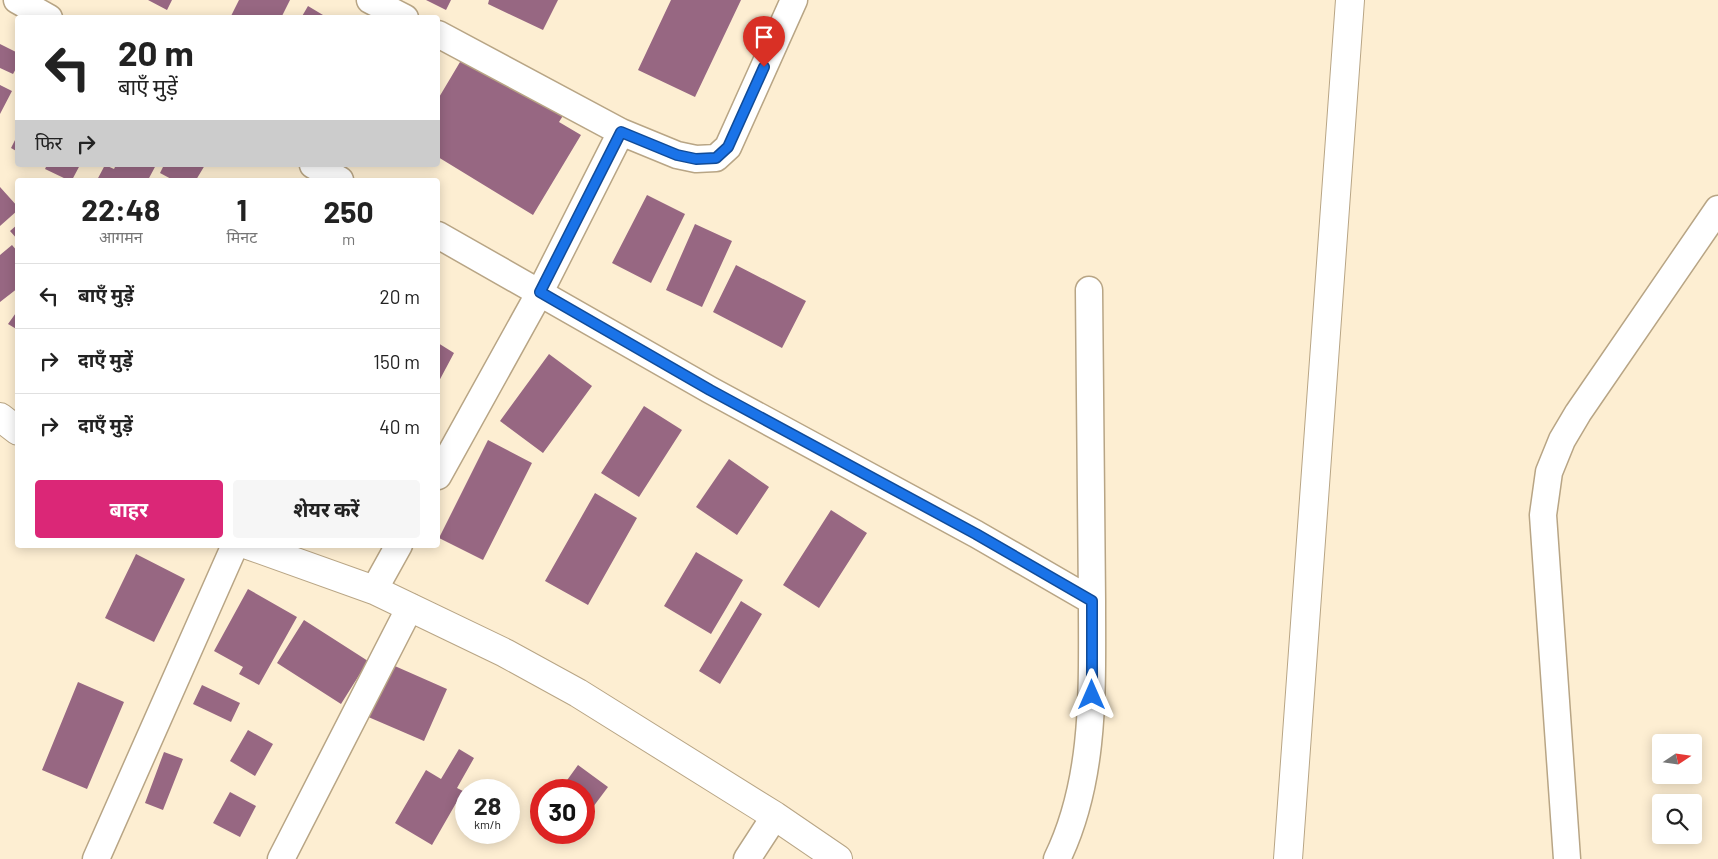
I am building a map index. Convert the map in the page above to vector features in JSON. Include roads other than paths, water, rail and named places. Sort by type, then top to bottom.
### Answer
[{"type":"street","points":[[17,0],[43,15]]},
{"type":"street","points":[[370,0],[398,15]]},
{"type":"street","points":[[440,35],[621,132],[677,155],[696,159],[716,158],[728,147],[794,0]]},
{"type":"street","points":[[1288,859],[1350,0]]},
{"type":"street","points":[[440,472],[540,292],[621,132]]},
{"type":"street","points":[[317,167],[336,178]]},
{"type":"street","points":[[1568,859],[1543,515],[1548,472],[1562,440],[1578,413],[1718,209]]},
{"type":"street","points":[[440,236],[710,390],[976,534],[1092,601]]},
{"type":"street","points":[[1057,859],[1067,838],[1080,794],[1088,744],[1092,695],[1089,290]]},
{"type":"street","points":[[0,417],[15,429]]},
{"type":"street","points":[[96,859],[234,548]]},
{"type":"street","points":[[256,548],[374,590],[505,653],[578,693],[775,816],[838,859]]},
{"type":"street","points":[[374,590],[397,548]]},
{"type":"street","points":[[281,859],[410,607]]},
{"type":"street","points":[[747,859],[775,816]]}]
